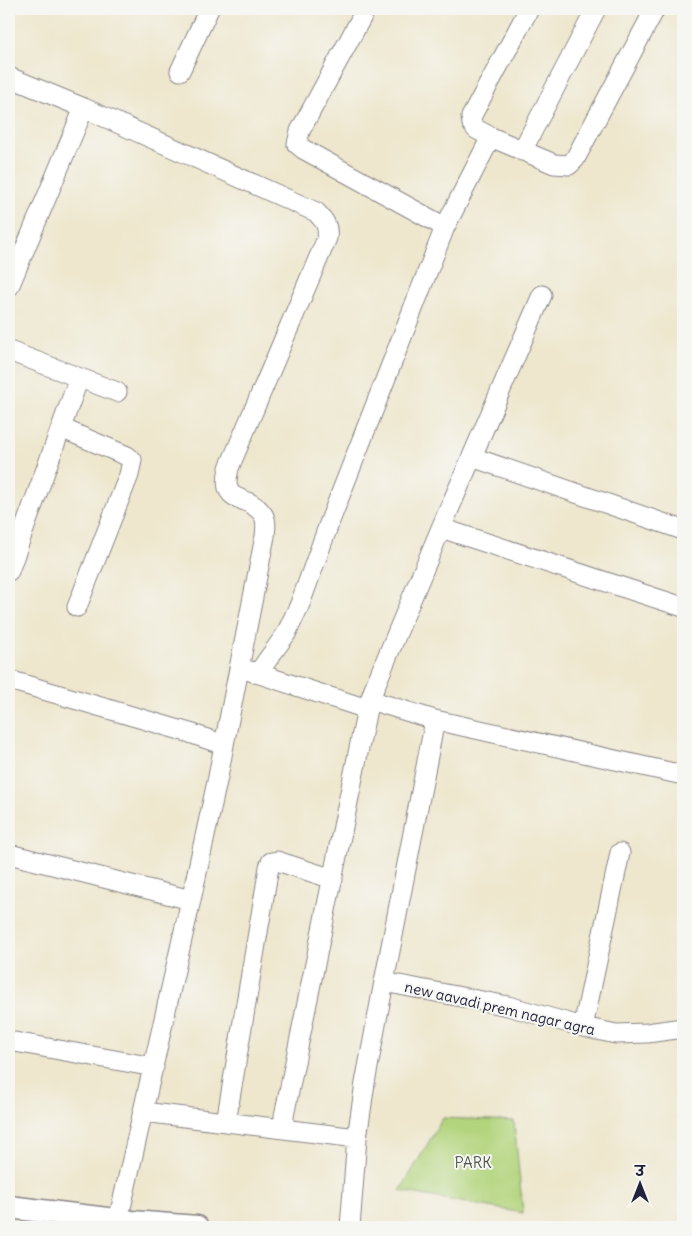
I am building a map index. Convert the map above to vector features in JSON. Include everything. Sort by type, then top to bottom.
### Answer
[{"type":"street","points":[[180,71],[209,9]]},
{"type":"street","points":[[366,9],[300,131],[298,144],[303,149],[445,227]]},
{"type":"street","points":[[529,9],[471,117],[472,124],[476,129],[522,151],[554,164],[569,165],[575,159],[655,9]]},
{"type":"street","points":[[522,151],[596,9]]},
{"type":"street","points":[[9,77],[84,108],[316,212],[324,220],[328,230],[327,238],[226,479],[228,490],[234,496],[253,505],[263,513],[266,524],[265,536],[218,778],[143,1112],[127,1224]]},
{"type":"street","points":[[9,287],[84,108]]},
{"type":"street","points":[[258,673],[286,634],[300,604],[333,512],[445,227],[491,137]]},
{"type":"street","points":[[284,1129],[284,1116],[369,704],[441,528],[542,295]]},
{"type":"street","points":[[9,351],[117,392]]},
{"type":"street","points":[[9,571],[79,378]]},
{"type":"street","points":[[61,428],[132,460],[129,475],[77,607]]},
{"type":"street","points":[[472,457],[683,530]]},
{"type":"street","points":[[441,528],[683,606]]},
{"type":"street","points":[[239,667],[369,704],[683,775]]},
{"type":"street","points":[[9,680],[180,730],[224,745]]},
{"type":"street","points":[[384,982],[436,720]]},
{"type":"street","points":[[583,1027],[620,853]]},
{"type":"street","points":[[9,854],[191,900]]},
{"type":"street","points":[[226,1122],[271,862],[277,861],[333,879]]},
{"type":"street","name":"new aavadi prem nagar agra","points":[[350,1227],[356,1138],[384,982],[508,1006],[583,1027],[616,1034],[647,1033],[683,1028]]},
{"type":"street","points":[[9,1040],[154,1066]]},
{"type":"street","points":[[143,1112],[356,1138]]},
{"type":"street","points":[[9,1207],[127,1224],[197,1227]]},
{"type":"green space","name":"PARK","points":[[443,1118],[514,1121],[523,1213],[400,1191]]}]
